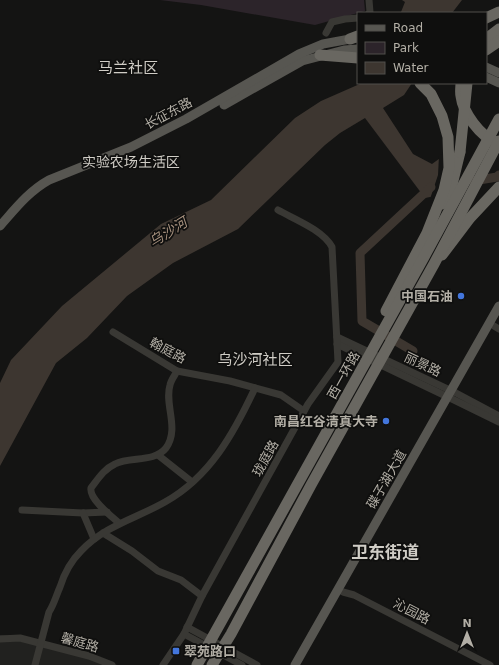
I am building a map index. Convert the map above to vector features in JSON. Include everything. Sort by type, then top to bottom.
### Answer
[{"type":"highway","points":[[487,18],[499,12]]},
{"type":"highway","points":[[487,38],[499,30]]},
{"type":"highway","points":[[487,49],[499,41]]},
{"type":"highway","points":[[320,55],[357,58]]},
{"type":"highway","points":[[421,84],[431,94],[442,116],[448,137],[449,160],[449,168],[444,190],[427,233]]},
{"type":"highway","points":[[461,84],[460,96],[468,115],[478,129],[492,140],[499,142]]},
{"type":"highway","points":[[330,426],[347,385],[451,189],[460,152],[467,84]]},
{"type":"highway","name":"西一环路","points":[[198,665],[499,119]]},
{"type":"highway","name":"西一环路","points":[[212,665],[231,634],[308,491],[434,264],[499,142]]},
{"type":"highway","points":[[434,264],[470,218],[499,187]]},
{"type":"main road","name":"长征东路","points":[[0,226],[28,195],[38,186],[49,180],[132,147],[238,90],[299,54],[323,44],[355,38]]},
{"type":"main road","name":"长征东路","points":[[0,233],[31,199],[44,188],[133,152],[169,135],[302,61],[320,55],[357,49]]},
{"type":"main road","points":[[487,67],[499,73]]},
{"type":"main road","points":[[487,77],[499,83]]},
{"type":"main road","name":"碟子湖大道","points":[[301,665],[452,395],[499,306]]},
{"type":"main road","name":"碟子湖大道","points":[[295,665],[452,395],[496,328],[499,317]]},
{"type":"street","points":[[369,0],[370,12]]},
{"type":"street","points":[[326,33],[332,22],[357,18]]},
{"type":"street","name":"珑庭路","points":[[163,665],[184,634],[202,596],[304,411],[338,362],[332,247],[322,234],[278,210]]},
{"type":"street","name":"翰庭路","points":[[113,332],[177,371],[230,381],[281,395],[304,411]]},
{"type":"street","name":"丽景路","points":[[337,340],[499,416]]},
{"type":"street","points":[[119,523],[96,501],[91,494],[91,488],[102,474],[121,461],[158,455],[166,447],[170,439],[172,420],[169,403],[170,384],[177,371]]},
{"type":"street","points":[[39,665],[49,612],[54,604],[68,567],[80,552],[103,533],[119,523],[147,512],[166,502],[184,490],[209,466],[223,449],[235,429],[255,388]]},
{"type":"street","name":"丽景路","points":[[452,395],[499,422]]},
{"type":"street","points":[[158,455],[192,482]]},
{"type":"street","points":[[22,510],[83,513],[107,512]]},
{"type":"street","points":[[83,513],[94,539]]},
{"type":"street","points":[[103,533],[132,551],[158,572],[181,580],[202,596]]},
{"type":"street","name":"沁园路","points":[[343,592],[354,595],[490,665]]},
{"type":"street","points":[[187,627],[257,665]]},
{"type":"street","points":[[184,634],[242,665]]},
{"type":"street","name":"馨庭路","points":[[0,638],[20,638],[89,656],[112,665]]},
{"type":"street","points":[[35,665],[43,644]]},
{"type":"shaded area","points":[[0,635],[18,635],[118,665],[0,665]]},
{"type":"green space","points":[[160,0],[364,0],[365,11],[315,25],[201,5]]},
{"type":"water","points":[[402,0],[462,0],[453,12],[401,12],[405,2]]},
{"type":"water","name":"乌沙河","points":[[360,84],[411,84],[404,95],[383,108],[413,154],[432,164],[454,148],[481,187],[425,198],[365,118],[340,133],[325,145],[238,229],[173,263],[127,296],[87,338],[56,363],[0,466],[0,383],[11,360],[62,306],[161,224],[211,200],[295,118],[321,101]]},
{"type":"pier","points":[[455,147],[483,188],[430,199],[438,175],[439,156]]},
{"type":"waterway","points":[[473,181],[497,177],[499,175]]},
{"type":"waterway","points":[[413,351],[362,321],[360,253],[431,187]]},
{"type":"place","name":"中国石油","points":[[461,296]]},
{"type":"place","name":"南昌红谷清真大寺","points":[[386,421]]},
{"type":"place","name":"翠苑路口","points":[[176,651]]},
{"type":"district","name":"马兰社区","points":[[128,68]]},
{"type":"district","name":"实验农场生活区","points":[[131,162]]},
{"type":"district","name":"乌沙河社区","points":[[255,360]]},
{"type":"district","name":"卫东街道","points":[[385,552]]}]
